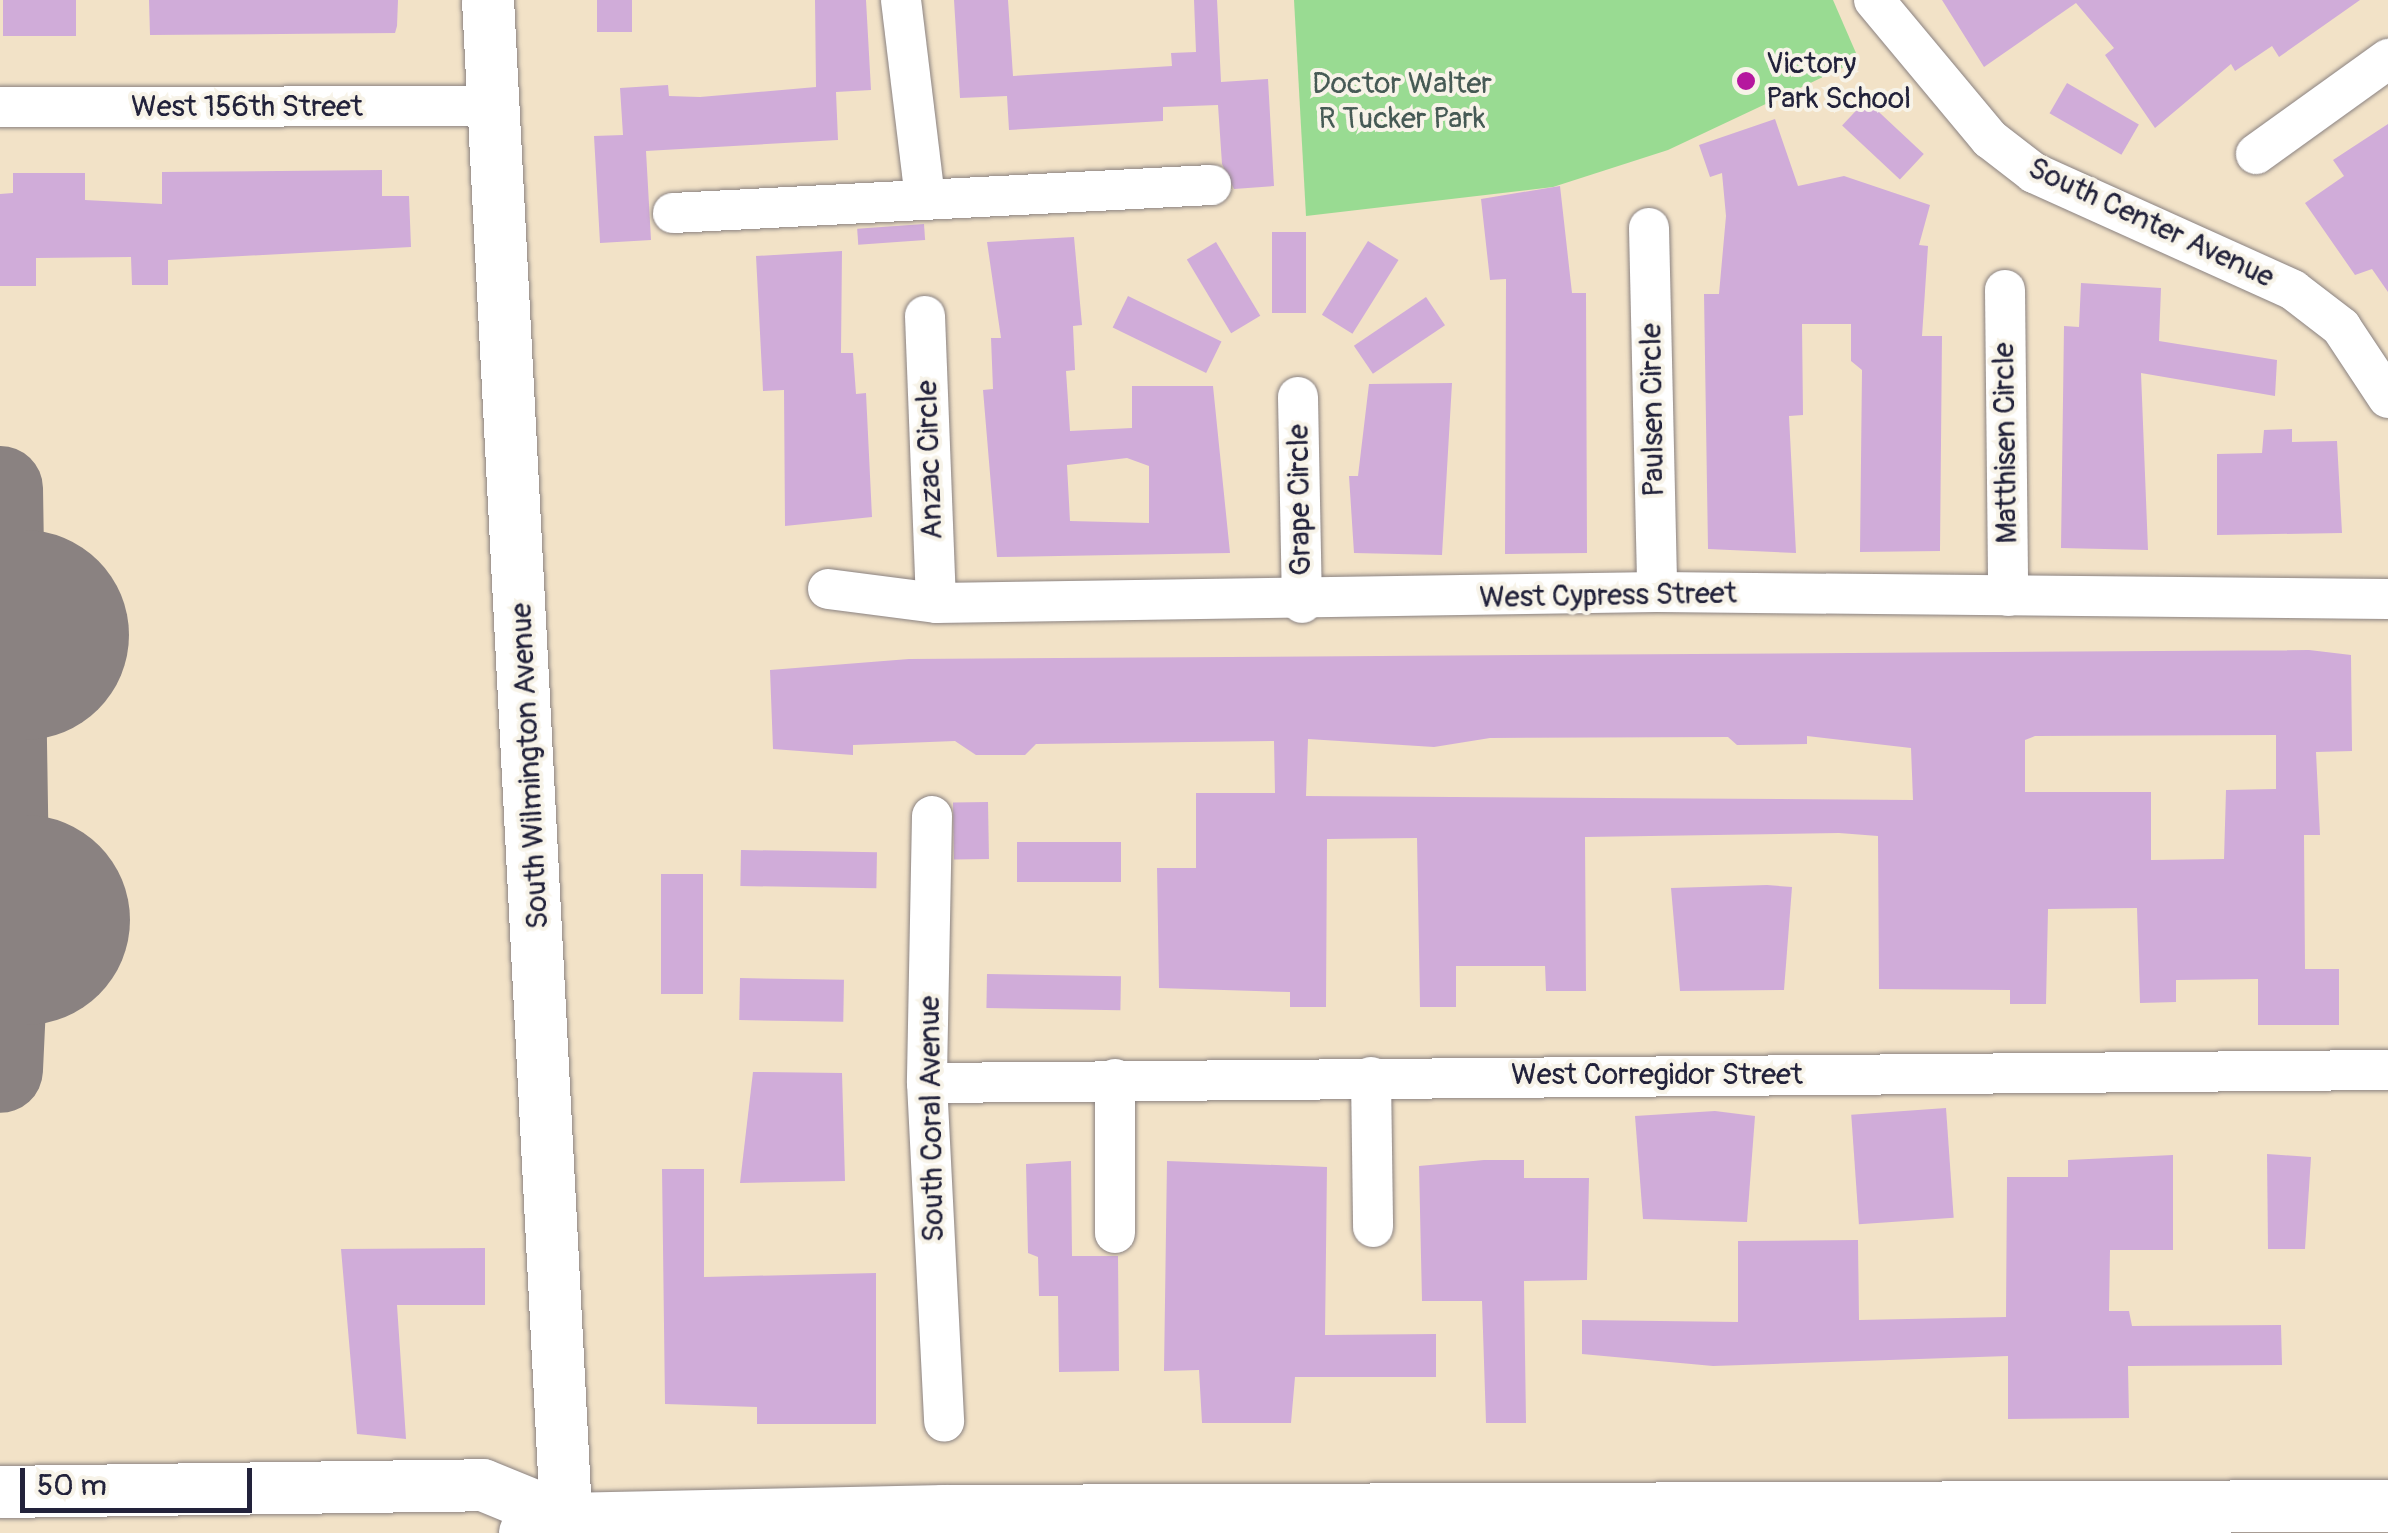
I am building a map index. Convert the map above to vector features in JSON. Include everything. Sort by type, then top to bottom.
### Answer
[{"type":"main road","name":"South Wilmington Avenue","points":[[488,0],[553,1528]]},
{"type":"main road","points":[[0,1492],[483,1484],[553,1528],[2388,1506]]},
{"type":"street","points":[[901,0],[924,198]]},
{"type":"street","name":"South Center Avenue","points":[[1874,0],[1990,140],[2034,172],[2293,290],[2341,327],[2388,398]]},
{"type":"street","points":[[2256,154],[2388,59]]},
{"type":"street","name":"West 156th Street","points":[[0,107],[494,106]]},
{"type":"street","points":[[673,213],[1211,186]]},
{"type":"street","name":"Paulsen Circle","points":[[1650,228],[1657,592]]},
{"type":"street","name":"Matthisen Circle","points":[[2004,290],[2008,596]]},
{"type":"street","name":"Anzac Circle","points":[[924,316],[936,603]]},
{"type":"street","name":"Grape Circle","points":[[1298,397],[1302,603]]},
{"type":"street","name":"West Cypress Street","points":[[828,588],[936,603],[1302,603],[1657,592],[2388,599]]},
{"type":"street","name":"South Coral Avenue","points":[[932,816],[927,1083],[944,1422]]},
{"type":"street","name":"West Corregidor Street","points":[[927,1083],[2388,1070]]},
{"type":"street","points":[[1370,1077],[1373,1227]]},
{"type":"street","points":[[1115,1079],[1115,1234]]},
{"type":"green space","name":"Doctor Walter R Tucker Park","points":[[1294,0],[1833,0],[1859,60],[1668,150],[1553,187],[1306,216]]},
{"type":"building","points":[[3,0],[76,0],[76,36],[3,36]]},
{"type":"building","points":[[149,0],[398,0],[397,26],[395,33],[150,35]]},
{"type":"building","points":[[597,0],[632,0],[632,32],[597,32]]},
{"type":"building","points":[[815,0],[866,0],[871,90],[836,92],[838,140],[646,151],[651,240],[600,243],[594,136],[623,135],[620,88],[668,85],[669,96],[700,97],[816,87]]},
{"type":"building","points":[[954,0],[1008,0],[1013,76],[1172,66],[1171,53],[1196,52],[1194,0],[1217,0],[1221,82],[1268,79],[1274,186],[1234,189],[1222,164],[1218,105],[1163,107],[1163,121],[1009,130],[1007,96],[960,98]]},
{"type":"building","points":[[1942,0],[2360,0],[2279,57],[2272,46],[2235,71],[2231,64],[2155,128],[2105,55],[2114,48],[2076,3],[1984,67]]},
{"type":"building","points":[[2067,83],[2139,124],[2121,155],[2050,113]]},
{"type":"building","points":[[1866,100],[1924,154],[1900,179],[1842,126]]},
{"type":"building","points":[[1775,119],[1798,186],[1844,176],[1930,205],[1919,245],[1928,246],[1922,336],[1942,336],[1940,551],[1860,552],[1862,370],[1851,361],[1851,324],[1802,324],[1803,415],[1789,416],[1796,553],[1708,549],[1704,294],[1719,294],[1726,216],[1722,173],[1710,177],[1699,145]]},
{"type":"building","points":[[2388,124],[2388,292],[2372,269],[2355,275],[2305,203],[2344,176],[2333,160]]},
{"type":"building","points":[[382,170],[382,196],[409,196],[411,247],[168,260],[168,285],[132,285],[131,257],[36,258],[36,286],[0,286],[0,194],[13,193],[13,173],[85,173],[85,200],[162,204],[162,172]]},
{"type":"building","points":[[1560,186],[1572,293],[1586,293],[1587,553],[1505,554],[1506,279],[1490,280],[1481,199]]},
{"type":"building","points":[[924,224],[925,240],[858,245],[857,229]]},
{"type":"building","points":[[1272,232],[1306,232],[1306,313],[1272,313]]},
{"type":"building","points":[[1074,237],[1082,325],[1073,326],[1075,370],[1066,371],[1070,431],[1132,428],[1132,386],[1213,386],[1230,553],[997,557],[983,390],[993,389],[991,338],[1001,338],[987,242]],"holes":[[[1127,458],[1149,466],[1149,523],[1070,521],[1067,465]]]},
{"type":"building","points":[[1368,241],[1399,260],[1352,334],[1322,315]]},
{"type":"building","points":[[1216,242],[1260,316],[1231,333],[1187,260]]},
{"type":"building","points":[[842,251],[841,353],[853,353],[856,394],[866,393],[872,517],[785,526],[784,390],[763,391],[756,256]]},
{"type":"building","points":[[2081,283],[2161,288],[2159,341],[2277,360],[2275,396],[2141,373],[2148,550],[2061,548],[2064,326],[2079,327]]},
{"type":"building","points":[[1128,296],[1221,342],[1206,373],[1113,327]]},
{"type":"building","points":[[1426,297],[1445,325],[1373,374],[1354,346]]},
{"type":"building","points":[[1452,383],[1442,555],[1354,553],[1349,476],[1358,476],[1369,384]]},
{"type":"building","points":[[2292,429],[2292,442],[2337,441],[2342,533],[2217,535],[2217,454],[2262,453],[2264,430]]},
{"type":"building","points":[[2309,650],[2351,655],[2352,751],[2316,752],[2320,835],[2304,835],[2305,969],[2339,969],[2339,1025],[2258,1025],[2258,979],[2176,980],[2176,1002],[2140,1003],[2137,908],[2048,909],[2046,1004],[2010,1004],[2010,990],[1879,989],[1878,836],[1839,833],[1585,837],[1586,991],[1546,991],[1545,966],[1456,966],[1456,1007],[1420,1007],[1417,838],[1327,839],[1326,1007],[1290,1007],[1290,992],[1159,988],[1157,868],[1196,868],[1196,793],[1275,793],[1274,741],[1036,744],[1025,755],[976,755],[955,741],[853,745],[853,755],[773,749],[770,670],[909,659]],"holes":[[[2276,735],[2276,789],[2226,790],[2224,859],[2151,860],[2151,792],[2025,792],[2025,740],[2035,736]],[[1807,736],[1911,748],[1913,800],[1306,796],[1308,739],[1434,747],[1490,738],[1728,737],[1737,745],[1807,744]]]},
{"type":"building","points":[[988,802],[989,859],[954,860],[953,803]]},
{"type":"building","points":[[1017,842],[1121,842],[1121,882],[1017,882]]},
{"type":"building","points":[[741,850],[877,852],[876,888],[740,886]]},
{"type":"building","points":[[661,874],[703,874],[703,994],[661,994]]},
{"type":"building","points":[[1792,887],[1784,990],[1680,991],[1671,888]]},
{"type":"building","points":[[987,974],[1121,976],[1120,1010],[986,1008]]},
{"type":"building","points":[[740,978],[844,980],[843,1022],[739,1020]]},
{"type":"building","points":[[753,1072],[842,1073],[845,1181],[740,1183]]},
{"type":"building","points":[[1946,1108],[1954,1218],[1859,1224],[1851,1115]]},
{"type":"building","points":[[1715,1111],[1755,1116],[1747,1222],[1643,1219],[1635,1116]]},
{"type":"building","points":[[2267,1154],[2311,1157],[2305,1249],[2268,1249]]},
{"type":"building","points":[[2173,1155],[2173,1250],[2110,1250],[2109,1311],[2129,1311],[2132,1326],[2281,1325],[2282,1365],[2128,1366],[2129,1418],[2008,1419],[2008,1356],[1713,1366],[1582,1354],[1582,1320],[1738,1322],[1738,1241],[1858,1240],[1859,1320],[2006,1317],[2007,1177],[2068,1177],[2068,1160]]},
{"type":"building","points":[[1524,1160],[1524,1178],[1589,1178],[1587,1280],[1524,1281],[1526,1423],[1486,1423],[1482,1301],[1422,1301],[1419,1166]]},
{"type":"building","points":[[1071,1161],[1072,1256],[1118,1256],[1119,1371],[1059,1372],[1058,1296],[1039,1296],[1038,1257],[1028,1253],[1026,1164]]},
{"type":"building","points":[[1167,1161],[1327,1167],[1325,1335],[1436,1334],[1436,1377],[1295,1377],[1291,1423],[1202,1423],[1199,1370],[1164,1371]]},
{"type":"building","points":[[662,1169],[704,1169],[704,1277],[876,1273],[876,1424],[757,1424],[757,1407],[665,1404]]},
{"type":"building","points":[[485,1248],[485,1305],[397,1305],[406,1439],[357,1434],[341,1249]]},
{"type":"taxiway","points":[[0,488],[7,920],[0,1070]]},
{"type":"runway","points":[[0,635],[24,635]]},
{"type":"runway","points":[[0,920],[25,920]]},
{"type":"place","name":"Victory Park School","points":[[1746,81]]}]
